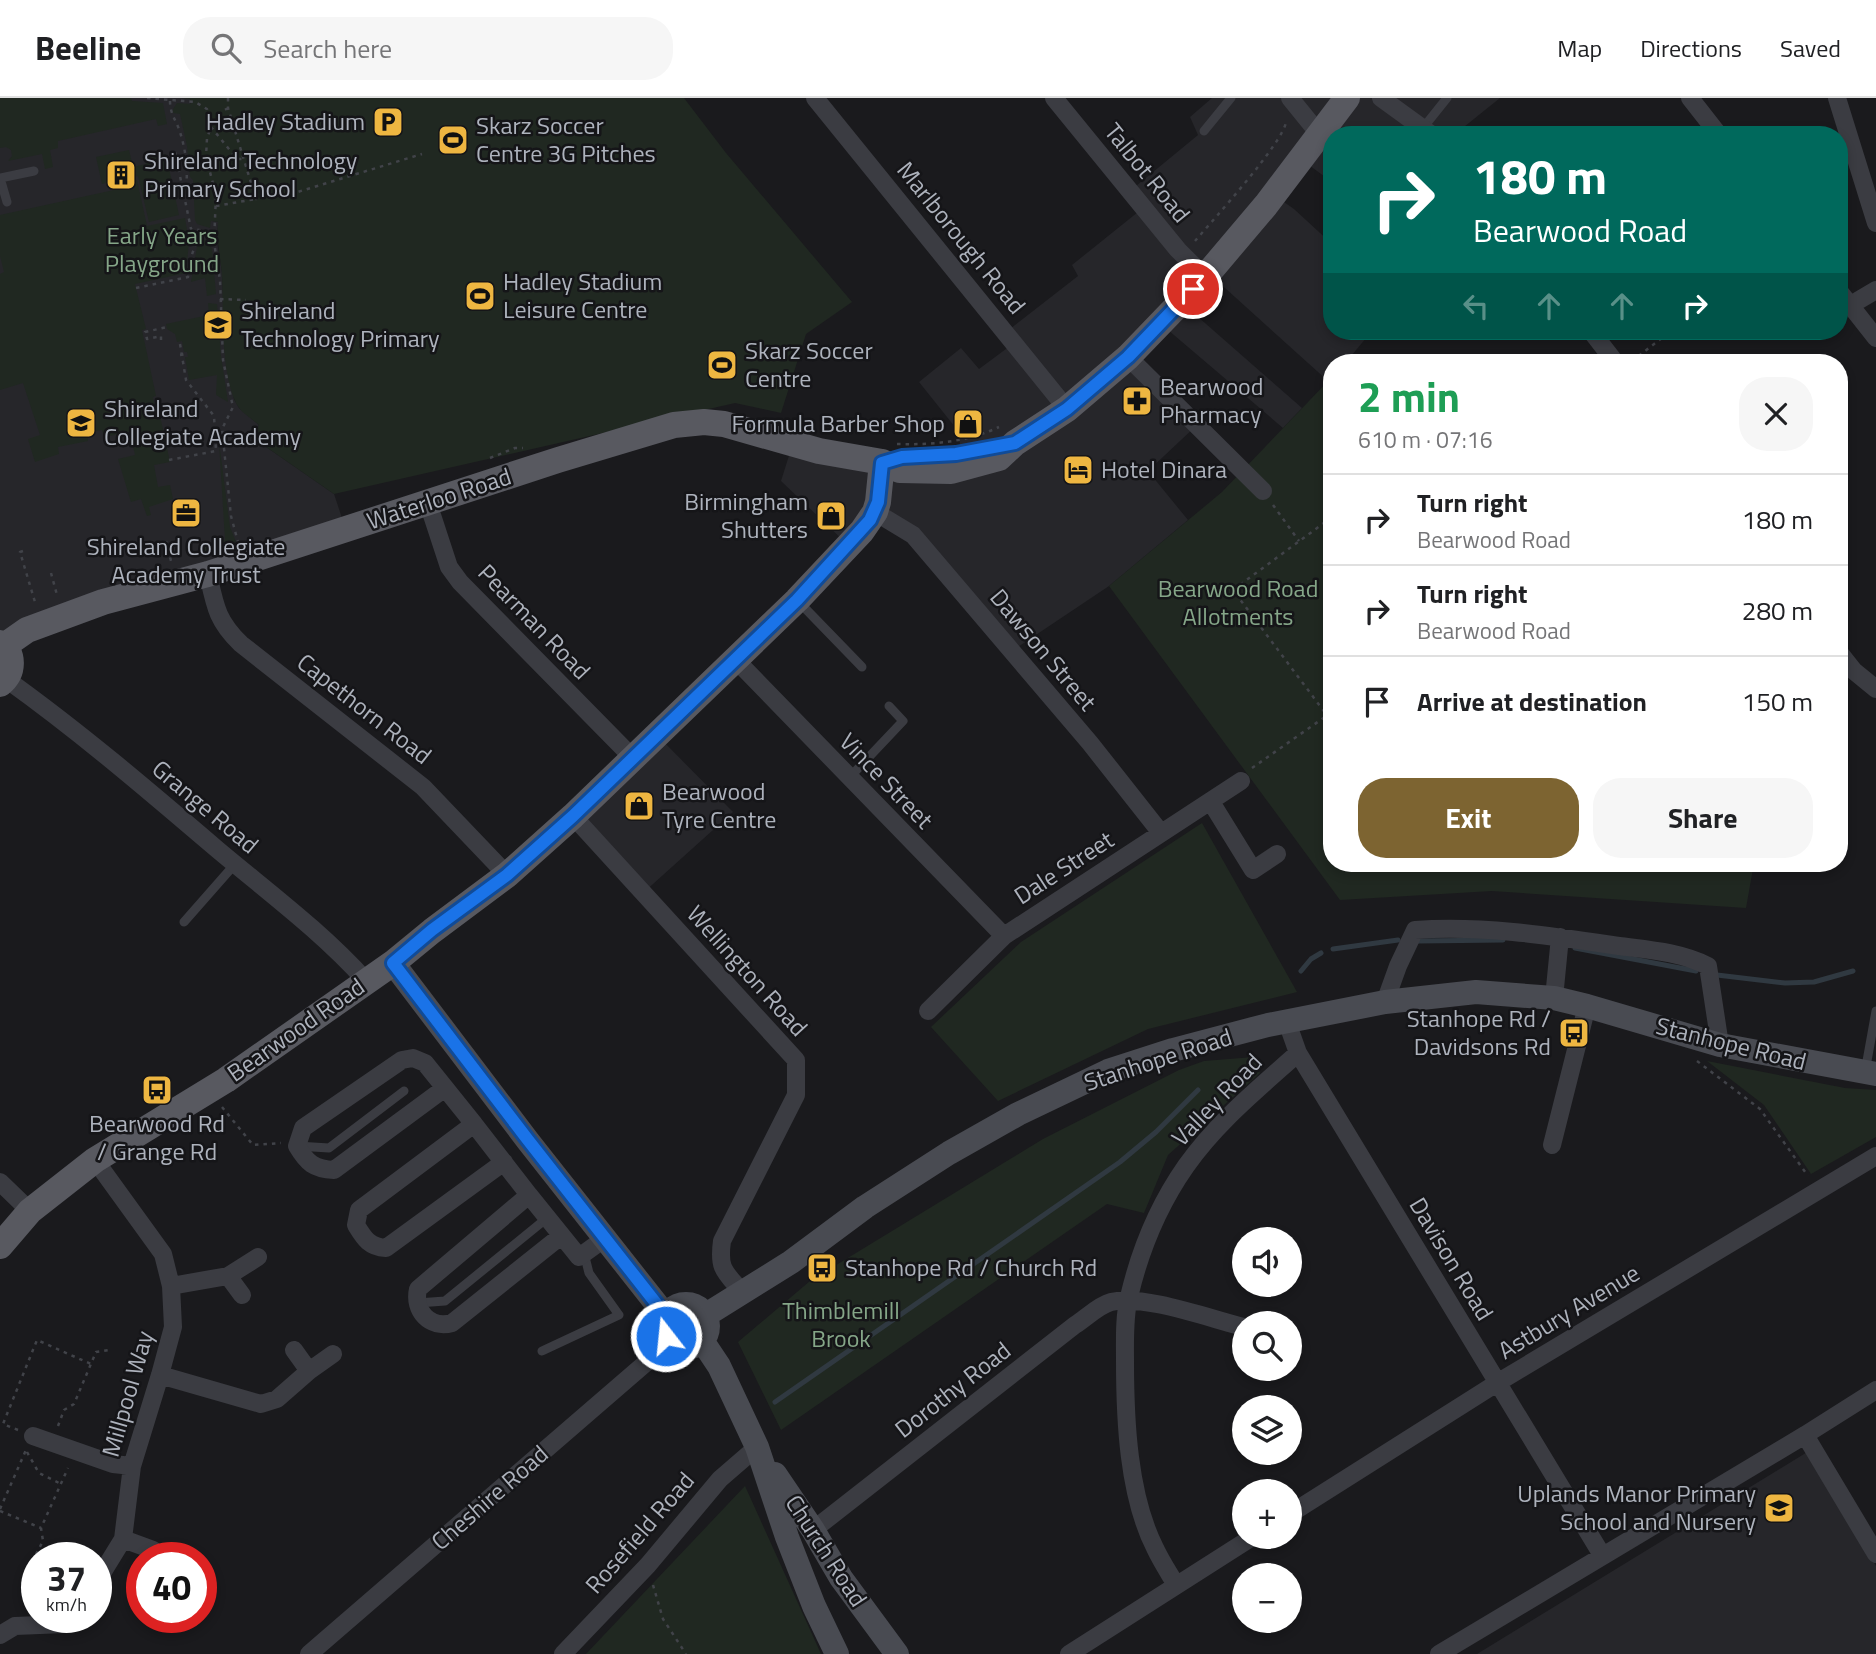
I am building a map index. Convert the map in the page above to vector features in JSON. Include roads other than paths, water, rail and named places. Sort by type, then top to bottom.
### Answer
[{"type":"main road","points":[[1327,126],[1347,98]]},
{"type":"main road","points":[[882,463],[902,457],[956,454],[1015,443],[1067,409],[1128,357],[1205,277],[1266,205],[1323,131]]},
{"type":"main road","name":"Waterloo Road","points":[[2,645],[27,630],[103,602],[208,574],[653,430],[696,422],[731,425],[819,451],[882,463]]},
{"type":"main road","name":"Bearwood Road","points":[[0,1246],[30,1211],[95,1160],[209,1090],[393,963],[432,930],[507,875],[634,758],[734,658],[797,600],[862,531],[875,512],[882,463]]},
{"type":"main road","points":[[2,645],[11,662],[3,681]]},
{"type":"street","name":"Marlborough Road","points":[[815,98],[1067,409]]},
{"type":"street","name":"Talbot Road","points":[[1054,98],[1178,250],[1205,277]]},
{"type":"street","points":[[1290,98],[1320,135]]},
{"type":"street","points":[[1381,98],[1420,126]]},
{"type":"street","points":[[1690,98],[1712,126]]},
{"type":"street","points":[[1837,98],[1846,126]]},
{"type":"street","points":[[1848,133],[1876,223]]},
{"type":"street","points":[[1848,297],[1876,290]]},
{"type":"street","points":[[1848,303],[1876,338]]},
{"type":"street","points":[[1598,340],[1609,354]]},
{"type":"street","points":[[1128,357],[1262,491]]},
{"type":"street","name":"Pearman Road","points":[[428,503],[449,567],[460,582],[634,758]]},
{"type":"street","name":"Dawson Street","points":[[875,512],[913,535],[1090,743],[1161,834]]},
{"type":"street","name":"Capethorn Road","points":[[208,574],[217,611],[225,629],[240,644],[423,787],[507,875]]},
{"type":"street","name":"Vince Street","points":[[734,658],[1004,936]]},
{"type":"street","points":[[1848,663],[1876,689]]},
{"type":"street","name":"Grange Road","points":[[3,681],[92,744],[344,957],[366,981]]},
{"type":"street","name":"Dale Street","points":[[928,1011],[1004,936],[1211,802],[1245,776]]},
{"type":"street","points":[[1211,802],[1253,870],[1277,853]]},
{"type":"street","name":"Wellington Road","points":[[573,816],[796,1060],[796,1095],[722,1241],[720,1260],[725,1272],[743,1293]]},
{"type":"street","points":[[1385,1002],[1415,930],[1447,927],[1560,937],[1688,956],[1708,966],[1720,1045]]},
{"type":"street","points":[[1553,999],[1560,937]]},
{"type":"street","points":[[393,963],[666,1316]]},
{"type":"street","name":"Stanhope Road","points":[[706,1315],[791,1262],[865,1207],[1018,1114],[1108,1071],[1268,1025],[1385,1002],[1476,992],[1553,999],[1587,1006],[1720,1045],[1870,1074]]},
{"type":"street","points":[[1552,1145],[1587,1006]]},
{"type":"street","name":"Davison Road","points":[[1287,1022],[1298,1053],[1602,1555]]},
{"type":"street","name":"Valley Road","points":[[1176,1585],[1154,1547],[1141,1511],[1129,1447],[1125,1406],[1128,1300],[1154,1219],[1186,1167],[1236,1108],[1298,1053]]},
{"type":"street","points":[[445,1088],[334,1170],[318,1169],[305,1160],[298,1144],[303,1128],[402,1060],[413,1058],[425,1063],[474,1124],[504,1162],[561,1236],[579,1257],[604,1238]]},
{"type":"street","points":[[474,1124],[359,1209],[356,1224],[365,1239],[375,1247],[386,1248],[504,1162]]},
{"type":"street","name":"Astbury Avenue","points":[[1302,1506],[1497,1383],[1876,1156]]},
{"type":"street","name":"Millpool Way","points":[[95,1160],[163,1254],[172,1286],[173,1326],[132,1465],[123,1539],[112,1557]]},
{"type":"street","points":[[0,1182],[30,1211]]},
{"type":"street","points":[[529,1195],[418,1289],[418,1303],[423,1314],[441,1326],[452,1323],[561,1236]]},
{"type":"street","points":[[172,1286],[228,1276],[258,1257]]},
{"type":"street","points":[[228,1276],[242,1295]]},
{"type":"street","points":[[1128,1300],[1232,1324]]},
{"type":"street","name":"Dorothy Road","points":[[813,1530],[1075,1325],[1109,1302],[1128,1300]]},
{"type":"street","points":[[682,1304],[696,1306],[706,1315],[709,1329],[703,1342],[690,1349],[670,1342],[664,1330],[666,1316],[682,1304]]},
{"type":"street","name":"Cheshire Road","points":[[309,1654],[670,1342]]},
{"type":"street","name":"Church Road","points":[[703,1342],[719,1366],[757,1447],[809,1594],[837,1654]]},
{"type":"street","points":[[294,1350],[309,1371]]},
{"type":"street","points":[[160,1375],[261,1405],[277,1399],[332,1354]]},
{"type":"street","points":[[1439,1654],[1876,1390]]},
{"type":"street","points":[[1805,1435],[1876,1554]]},
{"type":"street","points":[[29,1443],[53,1442],[113,1464],[132,1465]]},
{"type":"street","name":"Church Road","points":[[757,1447],[813,1530],[841,1578],[897,1654]]},
{"type":"street","name":"Rosefield Road","points":[[562,1654],[648,1565],[720,1479],[757,1447]]},
{"type":"street","points":[[123,1539],[131,1542]]},
{"type":"street","points":[[1069,1654],[1233,1549]]},
{"type":"street","points":[[0,1635],[21,1625]]},
{"type":"lane","points":[[1204,131],[1231,98]]},
{"type":"lane","points":[[1430,126],[1447,98]]},
{"type":"lane","points":[[7,201],[0,178],[34,171]]},
{"type":"lane","points":[[797,600],[862,667]]},
{"type":"lane","points":[[849,779],[903,721],[889,706]]},
{"type":"lane","points":[[184,922],[235,864]]},
{"type":"lane","points":[[1870,1074],[1876,1011]]},
{"type":"lane","points":[[298,1144],[329,1148],[404,1090]]},
{"type":"lane","points":[[418,1303],[445,1301],[547,1218]]},
{"type":"lane","points":[[542,1351],[619,1315],[589,1273],[584,1253]]},
{"type":"waterway","name":"Thimblemill Brook","points":[[1333,949],[1398,940]]},
{"type":"waterway","name":"Thimblemill Brook","points":[[1418,941],[1503,940]]},
{"type":"waterway","name":"Thimblemill Brook","points":[[1575,948],[1696,971]]},
{"type":"waterway","name":"Thimblemill Brook","points":[[1301,971],[1311,959],[1321,953]]},
{"type":"waterway","name":"Thimblemill Brook","points":[[1717,975],[1785,983],[1814,982],[1853,971]]},
{"type":"waterway","name":"Thimblemill Brook","points":[[775,1402],[1120,1162],[1156,1132],[1198,1090]]},
{"type":"place","name":"Hadley Stadium","points":[[388,122]]},
{"type":"place","name":"Skarz Soccer Centre 3G Pitches","points":[[453,140]]},
{"type":"place","name":"Shireland Technology Primary School","points":[[121,175]]},
{"type":"place","name":"Hadley Stadium Leisure Centre","points":[[480,296]]},
{"type":"place","name":"Shireland Technology Primary","points":[[218,325]]},
{"type":"place","name":"Skarz Soccer Centre","points":[[722,365]]},
{"type":"place","name":"Bearwood Pharmacy","points":[[1137,401]]},
{"type":"place","name":"Shireland Collegiate Academy","points":[[81,423]]},
{"type":"place","name":"Formula Barber Shop","points":[[968,424]]},
{"type":"place","name":"Hotel Dinara","points":[[1078,470]]},
{"type":"place","name":"Shireland Collegiate Academy Trust","points":[[186,513]]},
{"type":"place","name":"Birmingham Shutters","points":[[831,516]]},
{"type":"place","name":"Bearwood Tyre Centre","points":[[639,806]]},
{"type":"place","name":"Stanhope Rd / Davidsons Rd","points":[[1574,1033]]},
{"type":"place","name":"Bearwood Rd / Grange Rd","points":[[157,1090]]},
{"type":"place","name":"Stanhope Rd / Church Rd","points":[[822,1268]]},
{"type":"place","name":"Uplands Manor Primary School and Nursery","points":[[1779,1508]]},
{"type":"park label","name":"Early Years Playground","points":[[162,250]]},
{"type":"park label","name":"Bearwood Road Allotments","points":[[1238,603]]}]
